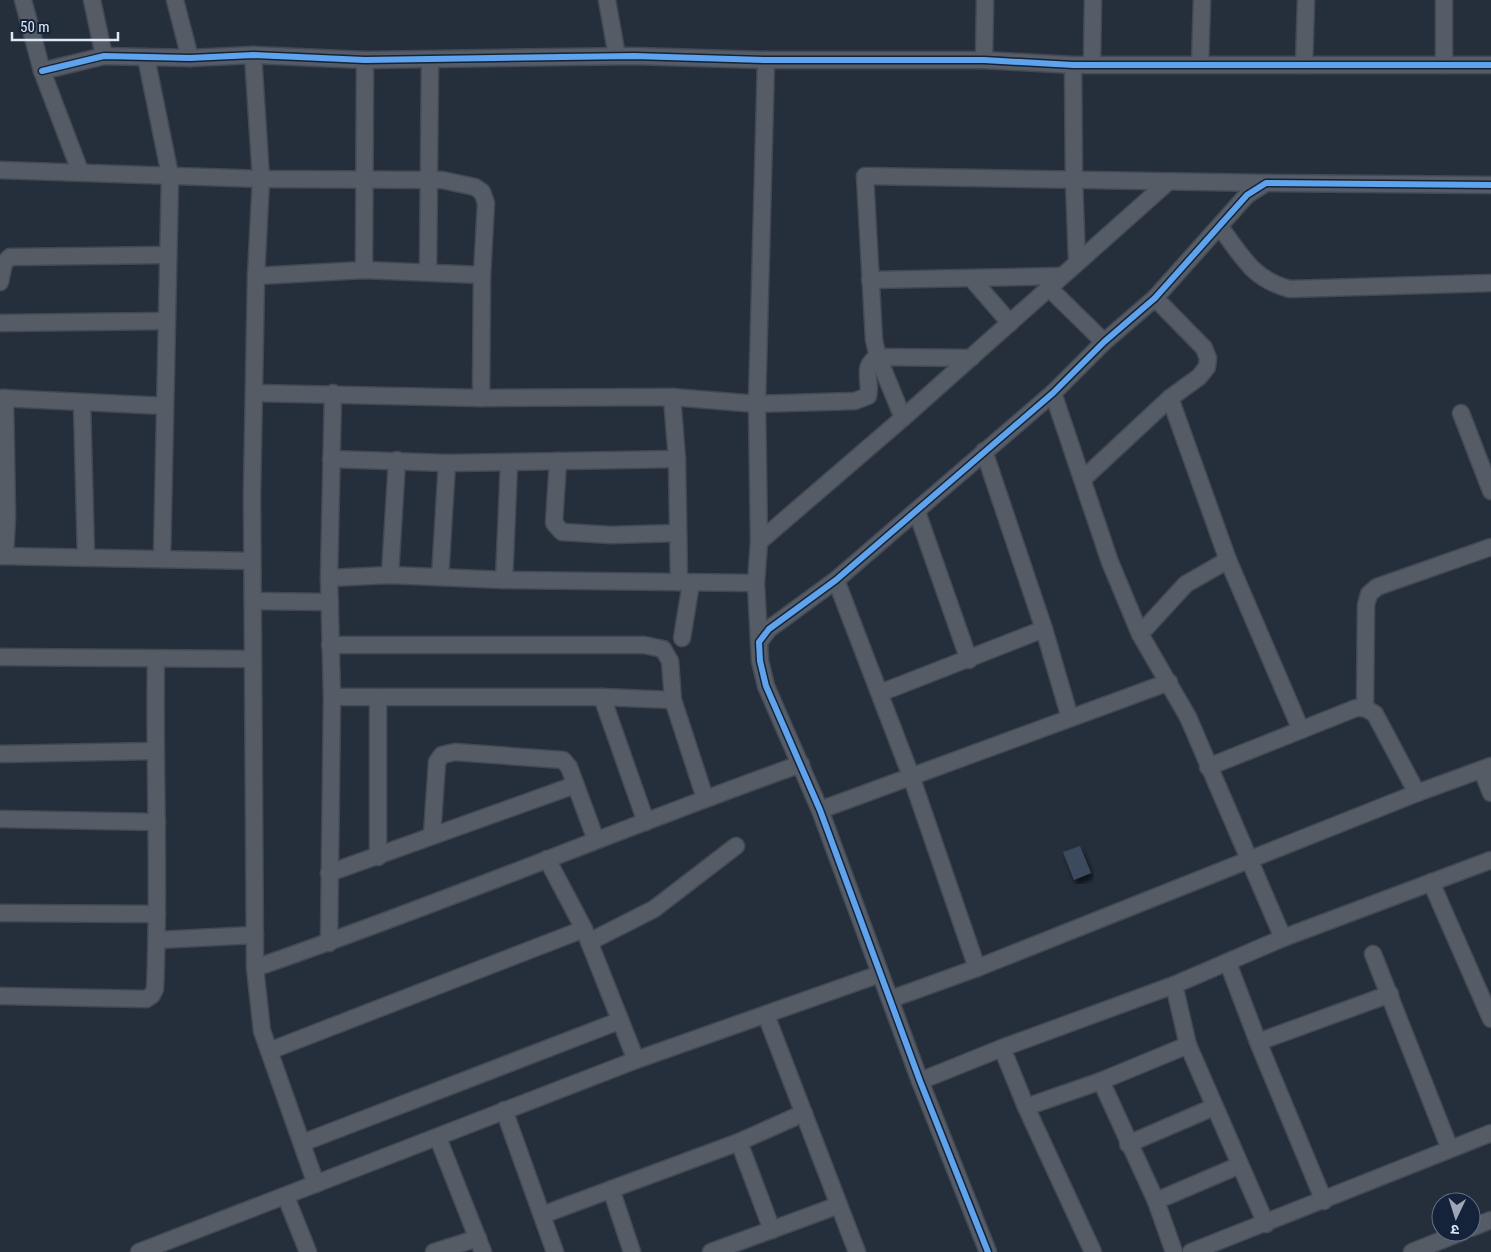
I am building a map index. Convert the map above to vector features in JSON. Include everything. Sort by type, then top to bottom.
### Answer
[{"type":"street","points":[[23,0],[42,71],[80,171]]},
{"type":"street","points":[[92,0],[104,56]]},
{"type":"street","points":[[174,0],[190,58]]},
{"type":"street","points":[[607,0],[617,56]]},
{"type":"street","points":[[984,60],[985,0]]},
{"type":"street","points":[[1092,64],[1093,0]]},
{"type":"street","points":[[1200,64],[1202,0]]},
{"type":"street","points":[[1304,65],[1306,0]]},
{"type":"street","points":[[1444,0],[1444,65]]},
{"type":"street","points":[[42,71],[104,56],[190,58],[253,55],[365,60],[617,56],[766,60],[984,60],[1073,65],[1491,65]]},
{"type":"street","points":[[253,55],[261,179],[256,276],[256,393],[252,561],[255,968],[258,1011],[269,1051],[316,1184]]},
{"type":"street","points":[[146,57],[170,175],[166,255],[162,559]]},
{"type":"street","points":[[428,272],[430,59]]},
{"type":"street","points":[[364,270],[365,60]]},
{"type":"street","points":[[766,60],[757,404],[759,542],[756,583],[760,661],[766,686],[820,810],[920,1081],[988,1252]]},
{"type":"street","points":[[1073,65],[1077,261]]},
{"type":"street","points":[[0,170],[80,171],[261,179],[430,180],[459,182],[475,187],[482,192],[486,203],[482,274],[481,398]]},
{"type":"street","points":[[903,418],[878,358],[874,340],[865,176],[1074,181],[1491,185]]},
{"type":"street","points":[[759,542],[903,418],[1050,288],[1077,261],[1168,182]]},
{"type":"street","points":[[760,642],[768,629],[836,580],[1053,393],[1104,342],[1155,298],[1220,227],[1247,194],[1266,183]]},
{"type":"street","points":[[1220,227],[1257,275],[1274,285],[1290,289],[1491,283]]},
{"type":"street","points":[[0,282],[4,263],[10,257],[166,255]]},
{"type":"street","points":[[256,276],[364,270],[482,274]]},
{"type":"street","points":[[870,280],[1062,276]]},
{"type":"street","points":[[971,278],[1010,323]]},
{"type":"street","points":[[1050,288],[1104,342]]},
{"type":"street","points":[[1083,479],[1170,398],[1199,377],[1207,367],[1208,358],[1204,348],[1155,298]]},
{"type":"street","points":[[0,323],[165,322]]},
{"type":"street","points":[[256,393],[333,393],[481,398],[672,397],[757,404],[863,399],[868,396],[870,389],[868,366],[871,361],[878,358],[971,358]]},
{"type":"street","points":[[328,943],[332,697],[330,578],[333,393]]},
{"type":"street","points":[[1053,393],[1110,562],[1140,634],[1188,717],[1282,938]]},
{"type":"street","points":[[672,397],[677,458],[678,533],[685,583],[682,638]]},
{"type":"street","points":[[165,406],[2,398],[2,556],[86,556],[252,561]]},
{"type":"street","points":[[1170,398],[1228,560],[1301,730]]},
{"type":"street","points":[[82,403],[86,556]]},
{"type":"street","points":[[1461,414],[1491,491]]},
{"type":"street","points":[[984,451],[1044,630],[1070,718]]},
{"type":"street","points":[[331,459],[446,463],[677,458]]},
{"type":"street","points":[[390,575],[397,460]]},
{"type":"street","points":[[558,461],[554,523],[562,532],[611,535],[678,533]]},
{"type":"street","points":[[504,580],[509,462]]},
{"type":"street","points":[[440,577],[446,463]]},
{"type":"street","points":[[917,512],[969,660]]},
{"type":"street","points":[[1365,708],[1366,605],[1369,594],[1377,587],[1491,546]]},
{"type":"street","points":[[1140,634],[1186,584],[1228,560]]},
{"type":"street","points":[[330,578],[390,575],[504,580],[756,583]]},
{"type":"street","points":[[836,580],[911,776],[977,968]]},
{"type":"street","points":[[252,601],[330,602]]},
{"type":"street","points":[[880,693],[1044,630]]},
{"type":"street","points":[[330,645],[644,645],[663,649],[670,661],[673,700],[705,798]]},
{"type":"street","points":[[0,657],[253,659]]},
{"type":"street","points":[[0,996],[146,999],[152,995],[155,989],[157,940],[157,822],[154,751],[156,659]]},
{"type":"street","points":[[820,810],[1169,682]]},
{"type":"street","points":[[332,697],[602,697],[673,700]]},
{"type":"street","points":[[602,697],[646,822]]},
{"type":"street","points":[[378,698],[378,857]]},
{"type":"street","points":[[1208,767],[1356,708],[1365,708],[1374,714],[1417,793]]},
{"type":"street","points":[[0,754],[154,751]]},
{"type":"street","points":[[432,835],[436,762],[442,755],[455,752],[563,760],[569,767],[596,840]]},
{"type":"street","points":[[255,968],[328,943],[705,798],[800,764]]},
{"type":"street","points":[[891,999],[977,968],[1417,793],[1486,768],[1491,793]]},
{"type":"street","points":[[329,873],[575,785]]},
{"type":"street","points":[[0,819],[157,822]]},
{"type":"street","points":[[269,1051],[586,936],[654,909],[736,846]]},
{"type":"street","points":[[548,859],[586,936],[636,1060]]},
{"type":"street","points":[[920,1081],[1002,1048],[1174,985],[1282,938],[1491,860]]},
{"type":"street","points":[[1431,882],[1491,1019]]},
{"type":"street","points":[[0,913],[157,914]]},
{"type":"street","points":[[157,940],[255,935]]},
{"type":"street","points":[[1373,954],[1450,1149]]},
{"type":"street","points":[[1228,963],[1258,1042],[1324,1200]]},
{"type":"street","points":[[139,1252],[636,1060],[880,974]]},
{"type":"street","points":[[1174,985],[1188,1045],[1266,1224]]},
{"type":"street","points":[[1258,1042],[1390,994]]},
{"type":"street","points":[[766,1015],[857,1252]]},
{"type":"street","points":[[302,1143],[619,1021]]},
{"type":"street","points":[[1026,1107],[1100,1081],[1188,1045]]},
{"type":"street","points":[[1002,1048],[1026,1107],[1093,1252]]},
{"type":"street","points":[[1100,1081],[1156,1202],[1174,1252]]},
{"type":"street","points":[[1128,1144],[1214,1107]]},
{"type":"street","points":[[504,1110],[554,1252]]},
{"type":"street","points":[[542,1215],[739,1142],[804,1113]]},
{"type":"street","points":[[1192,1252],[1222,1247],[1266,1224],[1491,1133]]},
{"type":"street","points":[[434,1252],[481,1245],[438,1138]]},
{"type":"street","points":[[739,1142],[772,1230]]},
{"type":"street","points":[[1156,1202],[1240,1165]]},
{"type":"street","points":[[611,1189],[632,1252]]},
{"type":"street","points":[[286,1196],[308,1252]]},
{"type":"street","points":[[712,1252],[839,1205]]},
{"type":"street","points":[[1412,1252],[1437,1242]]},
{"type":"building","points":[[1080,846],[1091,873],[1074,880],[1063,852]]},
{"type":"cycle path","points":[[42,71],[104,56],[190,58],[253,55],[365,60],[634,56],[766,60],[984,60],[1073,65],[1491,65]]},
{"type":"cycle path","points":[[988,1252],[920,1081],[820,810],[766,686],[760,661],[759,642],[769,629],[836,580],[1053,393],[1104,342],[1155,298],[1247,195],[1266,183],[1491,185]]}]
